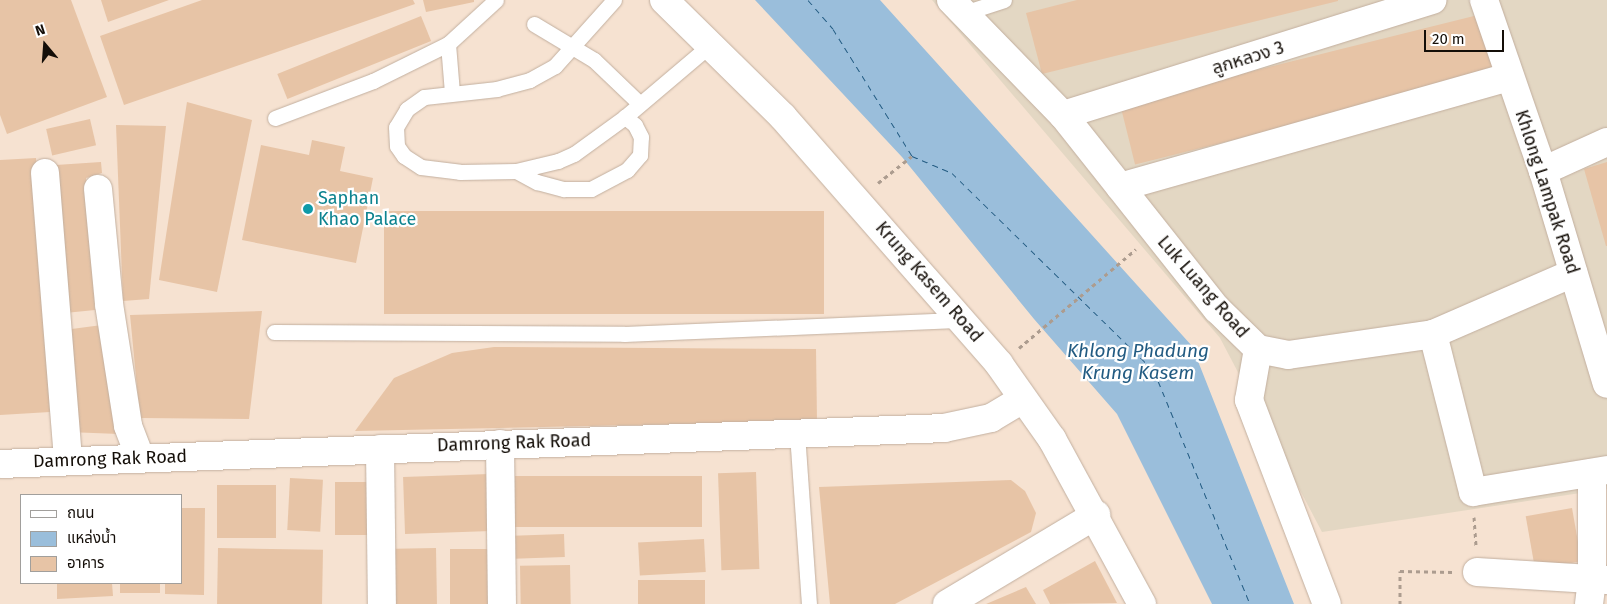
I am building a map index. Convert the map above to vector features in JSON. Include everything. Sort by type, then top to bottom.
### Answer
[{"type":"street","name":"Krung Kasem Road","points":[[665,0],[711,44],[858,200],[963,320],[1052,439],[1096,515],[1142,604]]},
{"type":"street","name":"ลูกหลวง 3","points":[[1063,115],[1433,0]]},
{"type":"street","name":"Khlong Lampak Road","points":[[1484,0],[1543,171],[1607,384]]},
{"type":"street","name":"Luk Luang Road","points":[[958,7],[1063,115],[1217,308],[1258,350],[1288,355],[1433,334],[1573,273]]},
{"type":"street","points":[[1120,187],[1510,77]]},
{"type":"street","points":[[1543,171],[1607,142]]},
{"type":"street","points":[[45,173],[68,461]]},
{"type":"street","points":[[98,189],[109,304],[128,426],[140,458]]},
{"type":"street","points":[[1433,334],[1473,492],[1599,471],[1596,587],[1477,572]]},
{"type":"street","points":[[1258,350],[1249,400],[1328,604]]},
{"type":"street","name":"Damrong Rak Road","points":[[0,464],[960,425],[991,418],[1023,399]]},
{"type":"street","points":[[500,444],[502,604]]},
{"type":"street","points":[[380,449],[382,604]]},
{"type":"street","points":[[947,604],[1096,515]]},
{"type":"lane","points":[[275,118],[374,81],[448,44],[496,0]]},
{"type":"lane","points":[[614,0],[555,66],[530,80],[498,89],[424,97],[407,109],[396,127],[397,146],[404,156],[421,167],[460,172],[516,171],[574,154],[624,117],[711,44]]},
{"type":"lane","points":[[958,7],[1004,0]]},
{"type":"lane","points":[[534,24],[594,60],[639,103]]},
{"type":"lane","points":[[448,44],[452,93]]},
{"type":"lane","points":[[516,171],[537,182],[564,189],[591,189],[627,170],[640,155],[641,137],[635,125],[624,117]]},
{"type":"lane","points":[[274,332],[624,334],[963,320]]},
{"type":"lane","points":[[797,433],[809,604]]},
{"type":"path","points":[[858,200],[912,156]]},
{"type":"path","points":[[1038,330],[1125,258]]},
{"type":"path","points":[[1400,604],[1400,571],[1477,572]]},
{"type":"shaded area","points":[[932,0],[1607,0],[1607,489],[1322,532],[1220,338]]},
{"type":"water","name":"Khlong Phadung Krung Kasem","points":[[755,0],[880,0],[1192,346],[1294,604],[1212,604],[1117,414],[1034,319],[902,157]]},
{"type":"building","points":[[0,0],[71,0],[107,97],[7,134],[0,115]]},
{"type":"building","points":[[101,0],[169,0],[108,22]]},
{"type":"building","points":[[202,0],[413,0],[415,4],[124,105],[100,36]]},
{"type":"building","points":[[423,0],[474,0],[474,2],[426,12]]},
{"type":"building","points":[[1077,0],[1338,1],[1042,74],[1026,13]]},
{"type":"building","points":[[1482,14],[1497,74],[1135,164],[1120,104]]},
{"type":"building","points":[[421,16],[431,41],[287,99],[277,74]]},
{"type":"building","points":[[187,102],[252,120],[217,292],[159,280]]},
{"type":"building","points":[[90,119],[96,145],[52,155],[46,129]]},
{"type":"building","points":[[116,125],[166,126],[149,299],[123,301]]},
{"type":"building","name":"Saphan Khao Palace","points":[[312,140],[345,147],[340,171],[373,178],[356,263],[242,240],[261,145],[309,155]]},
{"type":"building","points":[[36,158],[50,412],[0,415],[0,160]]},
{"type":"building","points":[[101,162],[102,173],[86,178],[95,310],[65,313],[56,165]]},
{"type":"building","points":[[1607,162],[1607,246],[1606,246],[1584,169]]},
{"type":"building","points":[[384,211],[824,211],[824,314],[384,314]]},
{"type":"building","points":[[262,311],[249,419],[140,418],[130,315]]},
{"type":"building","points":[[102,325],[119,434],[68,432],[64,330]]},
{"type":"building","points":[[494,347],[816,349],[817,421],[355,431],[394,378],[452,353]]},
{"type":"building","points":[[756,472],[759,569],[721,570],[718,473]]},
{"type":"building","points":[[489,474],[491,531],[405,534],[403,477]]},
{"type":"building","points":[[515,476],[702,476],[702,527],[515,527]]},
{"type":"building","points":[[290,478],[323,480],[320,532],[287,530]]},
{"type":"building","points":[[1011,480],[1025,491],[1036,513],[1031,532],[895,604],[830,604],[819,487]]},
{"type":"building","points":[[335,482],[368,482],[368,535],[335,535]]},
{"type":"building","points":[[217,485],[276,485],[276,538],[217,538]]},
{"type":"building","points":[[182,508],[205,508],[204,595],[165,594],[165,584],[182,584]]},
{"type":"building","points":[[1572,508],[1581,561],[1535,569],[1526,516]]},
{"type":"building","points":[[564,534],[565,557],[514,559],[513,536]]},
{"type":"building","points":[[704,539],[706,572],[640,575],[638,542]]},
{"type":"building","points":[[218,548],[323,550],[322,604],[217,604]]},
{"type":"building","points":[[436,548],[437,604],[396,604],[395,549]]},
{"type":"building","points":[[450,549],[497,549],[497,604],[450,604]]},
{"type":"building","points":[[1095,561],[1117,603],[1050,604],[1043,590]]},
{"type":"building","points":[[570,565],[571,604],[521,604],[520,566]]},
{"type":"building","points":[[638,580],[705,580],[705,604],[638,604]]},
{"type":"building","points":[[57,584],[112,584],[113,596],[57,599]]},
{"type":"building","points":[[120,584],[160,584],[160,593],[120,593]]},
{"type":"building","points":[[1026,587],[1036,604],[986,604]]},
{"type":"ferry route","points":[[808,0],[833,29],[912,156],[952,173],[1154,371],[1250,604]]},
{"type":"place","name":"Saphan Khao Palace","points":[[308,209]]}]
